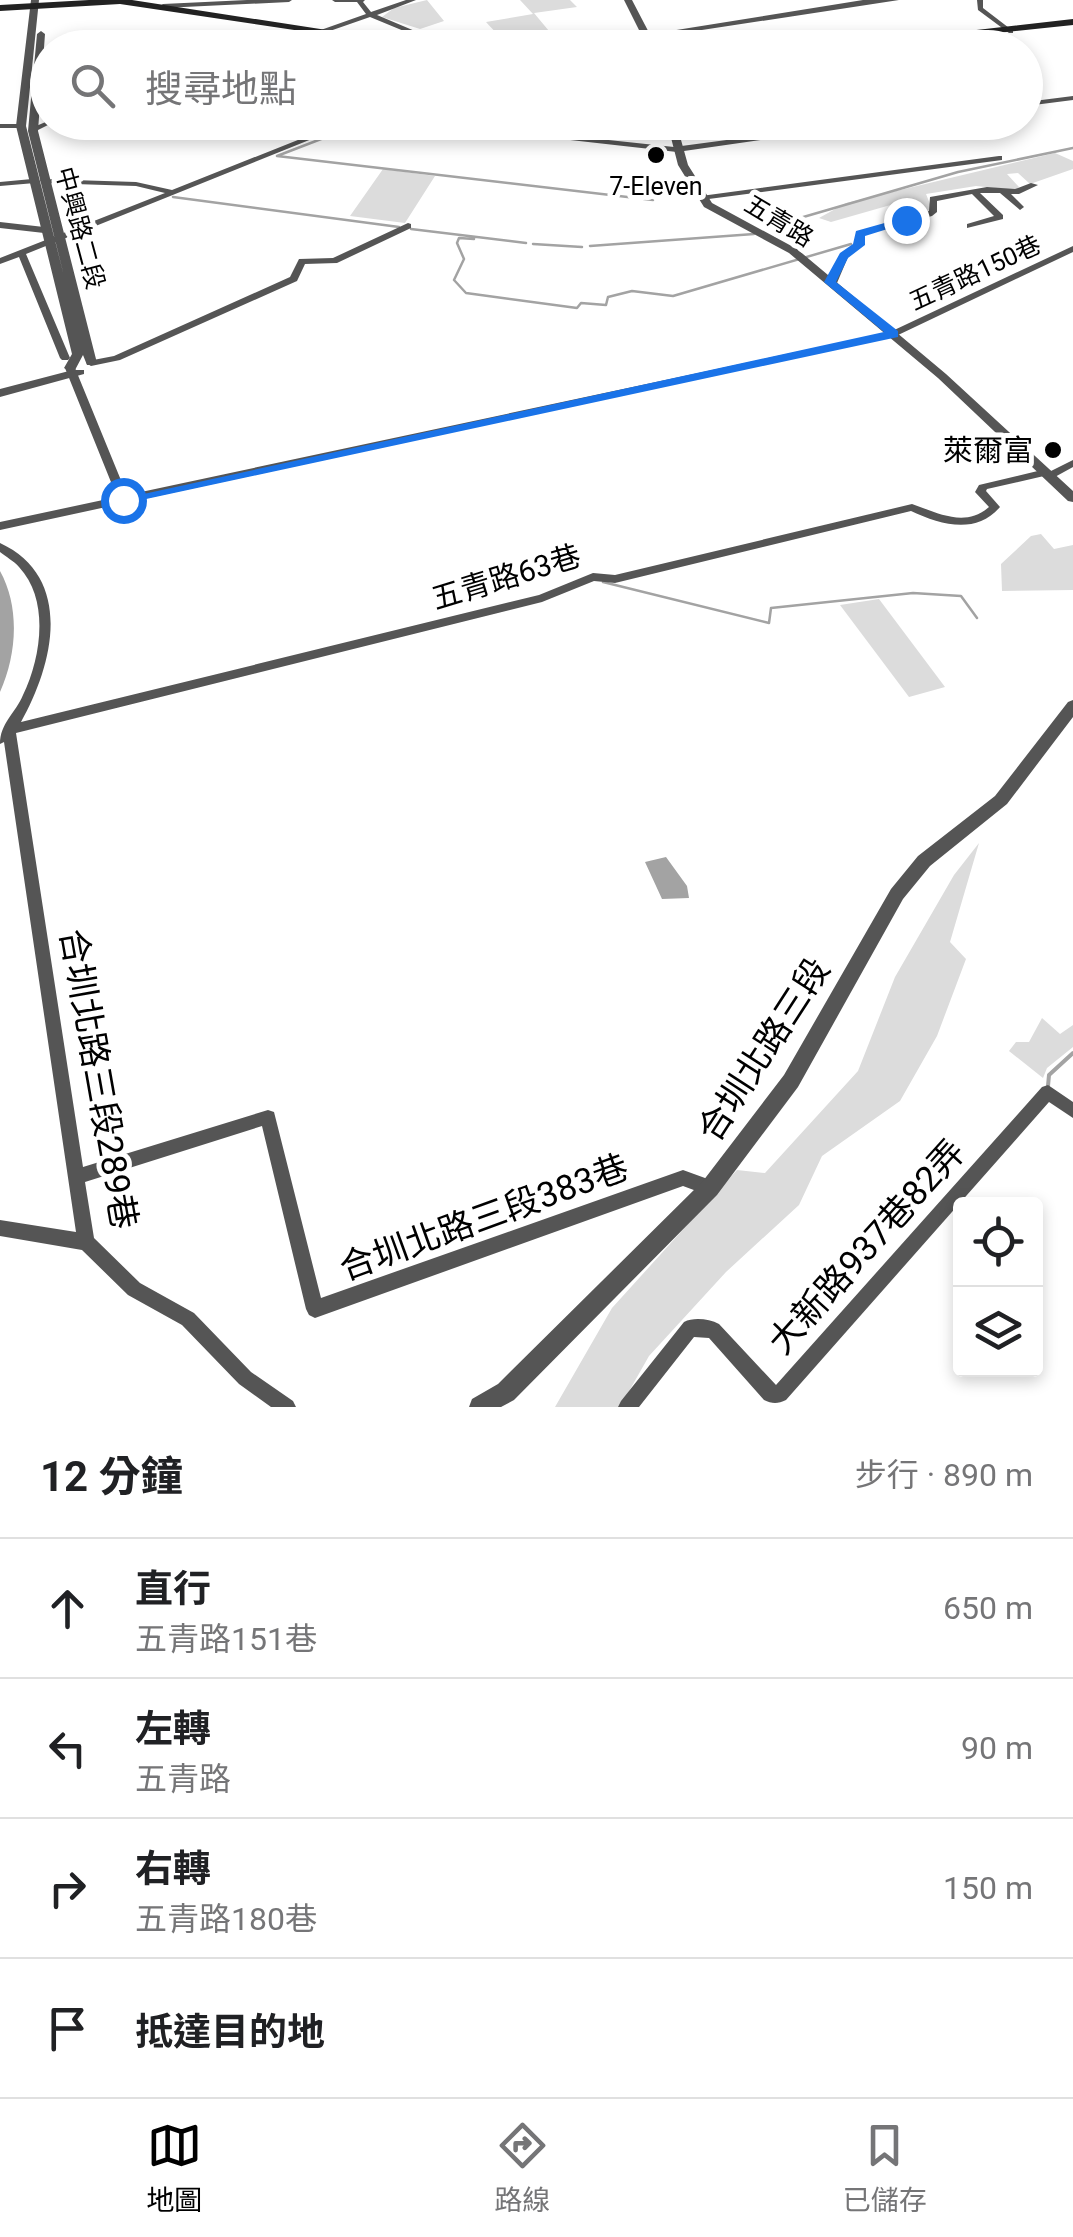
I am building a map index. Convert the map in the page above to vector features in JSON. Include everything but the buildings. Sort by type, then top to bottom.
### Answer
[{"type":"main road","points":[[0,9],[96,1],[163,6],[314,30]]},
{"type":"main road","points":[[39,4],[128,5],[313,30]]},
{"type":"main road","points":[[1010,30],[1073,24]]},
{"type":"street","points":[[163,6],[289,0]]},
{"type":"street","points":[[335,0],[361,1],[369,14],[408,30]]},
{"type":"street","points":[[323,30],[413,0]]},
{"type":"street","points":[[628,0],[644,30]]},
{"type":"street","points":[[697,27],[876,0]]},
{"type":"street","points":[[675,30],[896,0]]},
{"type":"street","points":[[980,0],[980,9],[1010,30]]},
{"type":"street","name":"中興路二段","points":[[36,30],[39,4]]},
{"type":"street","name":"中興路二段","points":[[30,96],[27,127],[78,354],[70,367]]},
{"type":"street","points":[[1043,102],[1073,98]]},
{"type":"street","points":[[0,126],[30,126]]},
{"type":"street","points":[[0,260],[304,140]]},
{"type":"street","points":[[0,225],[50,239],[306,140]]},
{"type":"street","points":[[583,140],[677,150],[751,140]]},
{"type":"street","name":"五青路","points":[[675,140],[702,198],[717,211],[793,252],[894,334],[1073,498]]},
{"type":"street","points":[[702,198],[999,158]]},
{"type":"street","points":[[0,184],[136,184],[168,191]]},
{"type":"street","points":[[830,282],[844,256],[859,245],[860,234],[933,212],[933,200],[973,191],[1016,192],[1034,186]]},
{"type":"street","points":[[970,226],[1000,217],[973,191]]},
{"type":"street","points":[[1004,191],[1020,207]]},
{"type":"street","points":[[0,389],[70,367],[117,358],[294,279],[302,262],[334,261],[408,226]]},
{"type":"street","name":"中興路二段","points":[[50,239],[91,363]]},
{"type":"street","name":"五青路150巷","points":[[0,526],[894,334],[1073,249]]},
{"type":"street","points":[[22,254],[123,500]]},
{"type":"street","points":[[1048,474],[1073,463]]},
{"type":"street","name":"五青路63巷","points":[[4,735],[542,598],[593,576],[615,579],[912,507],[945,521],[976,520],[995,508],[980,492],[983,488],[1048,474]]},
{"type":"street","points":[[0,546],[25,561],[37,578],[44,609],[40,672],[30,701],[4,735]]},
{"type":"street","name":"合圳北路三段","points":[[480,1407],[506,1392],[710,1188],[791,1081],[897,894],[924,861],[1001,800],[1073,706]]},
{"type":"street","name":"合圳北路三段289巷","points":[[4,735],[86,1242],[134,1289],[188,1319],[245,1378],[287,1407]]},
{"type":"street","name":"大新路937巷82弄","points":[[627,1407],[690,1328],[713,1330],[770,1394],[780,1394],[1048,1092],[1073,1111]]},
{"type":"street","name":"合圳北路三段383巷","points":[[76,1177],[268,1117],[315,1309],[683,1178],[710,1188]]},
{"type":"street","points":[[0,1228],[86,1242]]},
{"type":"shaded area","points":[[427,0],[444,21],[420,29],[382,17],[394,8]]},
{"type":"shaded area","points":[[520,0],[570,0],[577,7],[534,13],[548,30],[494,30],[486,22],[533,14]]},
{"type":"shaded area","points":[[1055,153],[1073,161],[1073,169],[1030,184],[1018,173],[1007,174],[1019,187],[1015,190],[976,186],[926,194],[932,209],[913,217],[894,204],[831,222],[819,218],[846,203]]},
{"type":"shaded area","points":[[383,169],[435,176],[405,223],[350,216]]},
{"type":"shaded area","points":[[1041,534],[1054,549],[1073,545],[1073,590],[1002,591],[1001,564],[1031,536]]},
{"type":"shaded area","points":[[0,571],[11,600],[14,631],[10,662],[0,692]]},
{"type":"shaded area","points":[[879,599],[945,687],[909,697],[840,605]]},
{"type":"shaded area","points":[[979,843],[950,942],[966,959],[937,1036],[900,1101],[822,1156],[799,1205],[726,1272],[649,1356],[620,1407],[555,1407],[612,1308],[737,1170],[765,1173],[858,1071],[895,977],[954,875]]},
{"type":"shaded area","points":[[666,857],[687,886],[689,898],[662,899],[645,862]]},
{"type":"shaded area","points":[[1042,1018],[1060,1034],[1073,1025],[1073,1047],[1047,1068],[1043,1078],[1009,1051],[1016,1042],[1029,1042]]},
{"type":"waterway","points":[[318,140],[277,156],[653,200]]},
{"type":"waterway","points":[[769,227],[958,172],[1073,148]]},
{"type":"waterway","points":[[173,197],[399,227]]},
{"type":"waterway","points":[[411,229],[526,243]]},
{"type":"waterway","points":[[590,246],[754,234]]},
{"type":"waterway","points":[[474,239],[459,238],[457,243],[464,259],[454,280],[466,293],[577,308],[581,303],[606,305],[608,297],[632,291],[673,296],[851,244]]},
{"type":"waterway","points":[[533,244],[582,247]]},
{"type":"waterway","points":[[603,582],[769,623],[771,608],[913,593],[961,596],[977,618]]},
{"type":"waterway","points":[[1048,1086],[1049,1075],[1073,1053]]},
{"type":"place","name":"7-Eleven","points":[[656,155]]},
{"type":"place","name":"萊爾富","points":[[1053,450]]},
{"type":"route","points":[[123,500],[894,334],[830,282],[834,281],[844,256],[859,245],[860,234],[906,220]]}]
